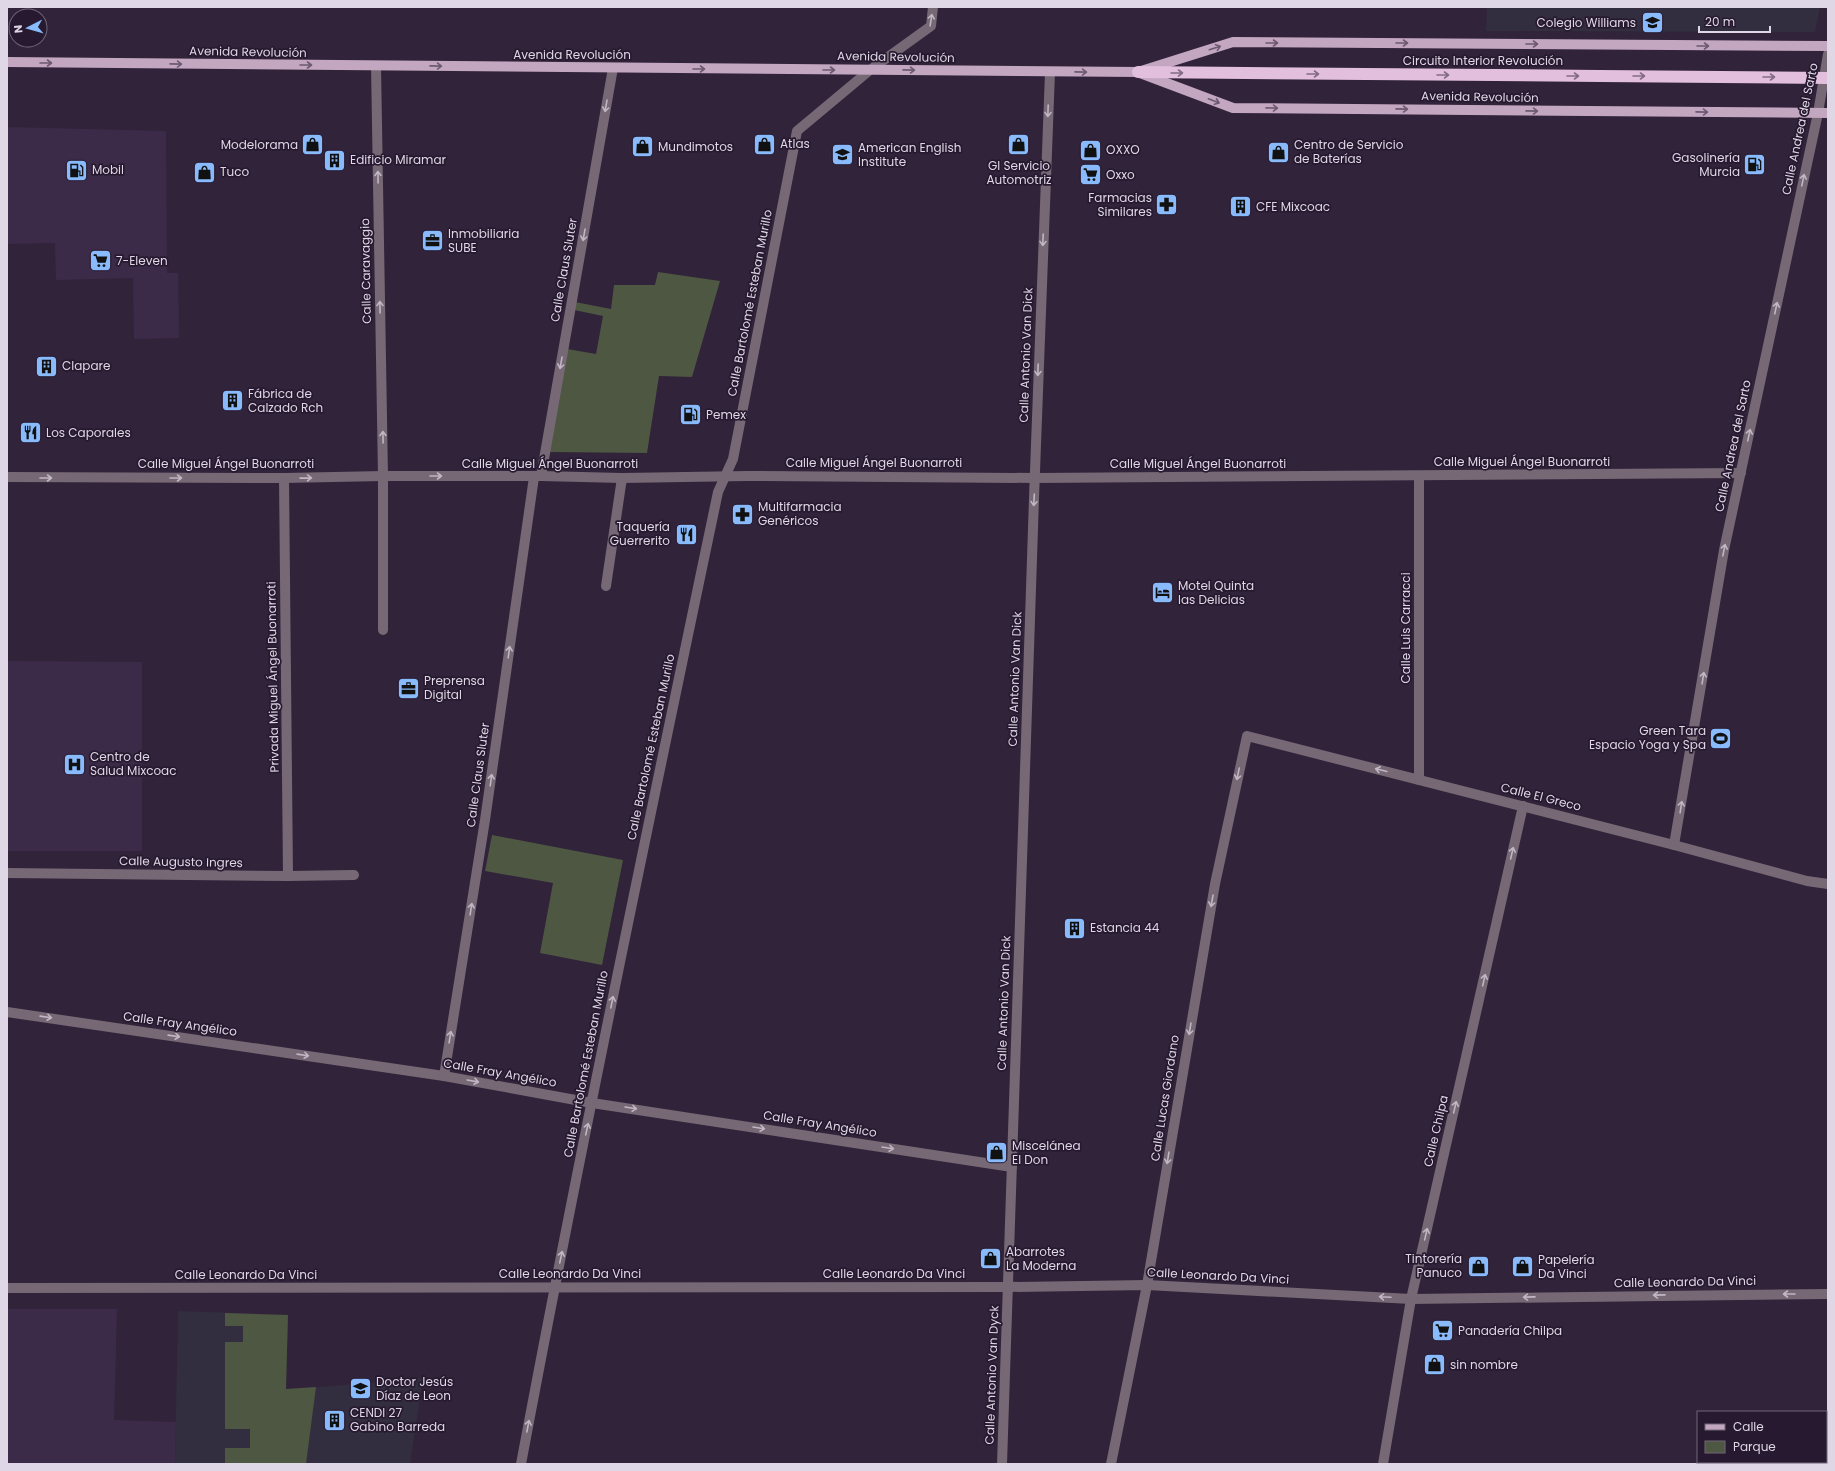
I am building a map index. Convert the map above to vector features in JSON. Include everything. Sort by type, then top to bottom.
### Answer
[{"type":"highway","name":"Circuito Interior Revolución","points":[[1138,72],[1828,78]]},
{"type":"main road","name":"Avenida Revolución","points":[[7,62],[1138,72],[1233,42],[1828,46]]},
{"type":"main road","name":"Avenida Revolución","points":[[1138,72],[1233,108],[1823,113]]},
{"type":"street","name":"Calle Bartolomé Esteban Murillo","points":[[521,1464],[554,1287],[669,722],[718,492],[733,459],[798,131],[870,70],[931,26],[933,7]]},
{"type":"street","name":"Calle Andrea del Sarto","points":[[1674,845],[1724,550],[1823,113],[1828,54]]},
{"type":"street","name":"Calle Caravaggio","points":[[376,66],[383,476],[383,630]]},
{"type":"street","name":"Calle Claus Sluter","points":[[444,1076],[485,820],[537,476],[612,68]]},
{"type":"street","name":"Calle Antonio Van Dick","points":[[1008,1287],[1050,72]]},
{"type":"street","name":"Calle Miguel Ángel Buonarroti","points":[[7,478],[537,476],[622,478],[725,476],[1035,478],[1741,473]]},
{"type":"street","name":"Calle Luis Carracci","points":[[1419,476],[1419,780]]},
{"type":"street","name":"Privada Miguel Ángel Buonarroti","points":[[284,478],[288,876]]},
{"type":"street","points":[[606,586],[622,478]]},
{"type":"street","name":"Calle El Greco","points":[[1247,736],[1674,845],[1807,881],[1828,884]]},
{"type":"street","name":"Calle Lucas Giordano","points":[[1111,1464],[1147,1285],[1215,884],[1247,736]]},
{"type":"street","name":"Calle Chilpa","points":[[1383,1464],[1411,1299],[1523,806]]},
{"type":"street","name":"Calle Augusto Ingres","points":[[7,873],[288,876],[354,875]]},
{"type":"street","name":"Calle Fray Angélico","points":[[7,1012],[444,1076],[592,1103],[1012,1166]]},
{"type":"street","name":"Calle Leonardo Da Vinci","points":[[7,1288],[1008,1287],[1147,1285],[1411,1299],[1828,1294]]},
{"type":"street","name":"Calle Antonio Van Dyck","points":[[1002,1464],[1008,1287]]},
{"type":"shaded area","name":"Colegio Williams","points":[[1487,7],[1820,7],[1815,32],[1486,31]]},
{"type":"shaded area","points":[[7,127],[166,131],[167,273],[178,273],[179,338],[134,339],[133,278],[56,280],[55,243],[7,244]]},
{"type":"shaded area","name":"Centro de Salud Mixcoac","points":[[7,661],[142,662],[142,851],[7,851]]},
{"type":"shaded area","points":[[7,1309],[117,1309],[114,1420],[176,1422],[175,1464],[7,1464]]},
{"type":"shaded area","name":"Doctor Jesús Díaz de Leon","points":[[178,1311],[288,1315],[286,1390],[423,1378],[410,1464],[175,1464]]},
{"type":"green space","points":[[658,272],[720,281],[692,377],[659,376],[647,453],[549,452],[567,349],[596,354],[603,316],[574,310],[575,302],[611,309],[614,285],[655,285]]},
{"type":"green space","points":[[492,835],[623,860],[602,965],[540,953],[553,883],[485,871]]},
{"type":"green space","points":[[225,1313],[288,1315],[286,1389],[316,1387],[306,1464],[225,1464],[225,1448],[250,1448],[250,1429],[225,1429],[225,1342],[243,1342],[243,1326],[225,1326]]},
{"type":"place","name":"Colegio Williams","points":[[1652,23]]},
{"type":"place","name":"Atlas","points":[[765,144]]},
{"type":"place","name":"Modelorama","points":[[313,145]]},
{"type":"place","name":"GI Servicio Automotriz","points":[[1019,145]]},
{"type":"place","name":"Mundimotos","points":[[642,147]]},
{"type":"place","name":"OXXO","points":[[1091,150]]},
{"type":"place","name":"Centro de Servicio de Baterías","points":[[1278,152]]},
{"type":"place","name":"American English Institute","points":[[842,155]]},
{"type":"place","name":"Edificio Miramar","points":[[335,160]]},
{"type":"place","name":"Gasolinería Murcia","points":[[1755,165]]},
{"type":"place","name":"Mobil","points":[[76,170]]},
{"type":"place","name":"Tuco","points":[[205,172]]},
{"type":"place","name":"Oxxo","points":[[1090,175]]},
{"type":"place","name":"Farmacias Similares","points":[[1167,205]]},
{"type":"place","name":"CFE Mixcoac","points":[[1240,207]]},
{"type":"place","name":"Inmobiliaria SUBE","points":[[432,241]]},
{"type":"place","name":"7-Eleven","points":[[101,261]]},
{"type":"place","name":"Clapare","points":[[47,366]]},
{"type":"place","name":"Fábrica de Calzado Rch","points":[[232,401]]},
{"type":"place","name":"Pemex","points":[[690,415]]},
{"type":"place","name":"Los Caporales","points":[[30,433]]},
{"type":"place","name":"Multifarmacia Genéricos","points":[[742,514]]},
{"type":"place","name":"Taquería Guerrerito","points":[[686,534]]},
{"type":"place","name":"Motel Quinta las Delicias","points":[[1162,593]]},
{"type":"place","name":"Preprensa Digital","points":[[409,688]]},
{"type":"place","name":"Green Tara Espacio Yoga y Spa","points":[[1721,738]]},
{"type":"place","name":"Centro de Salud Mixcoac","points":[[75,764]]},
{"type":"place","name":"Estancia 44","points":[[1074,928]]},
{"type":"place","name":"Miscelánea El Don","points":[[996,1153]]},
{"type":"place","name":"Abarrotes La Moderna","points":[[991,1259]]},
{"type":"place","name":"Tintorería Panuco","points":[[1478,1266]]},
{"type":"place","name":"Papelería Da Vinci","points":[[1522,1267]]},
{"type":"place","name":"Panadería Chilpa","points":[[1443,1331]]},
{"type":"place","name":"sin nombre","points":[[1435,1365]]},
{"type":"place","name":"Doctor Jesús Díaz de Leon","points":[[361,1389]]},
{"type":"place","name":"CENDI 27 Gabino Barreda","points":[[334,1420]]}]
